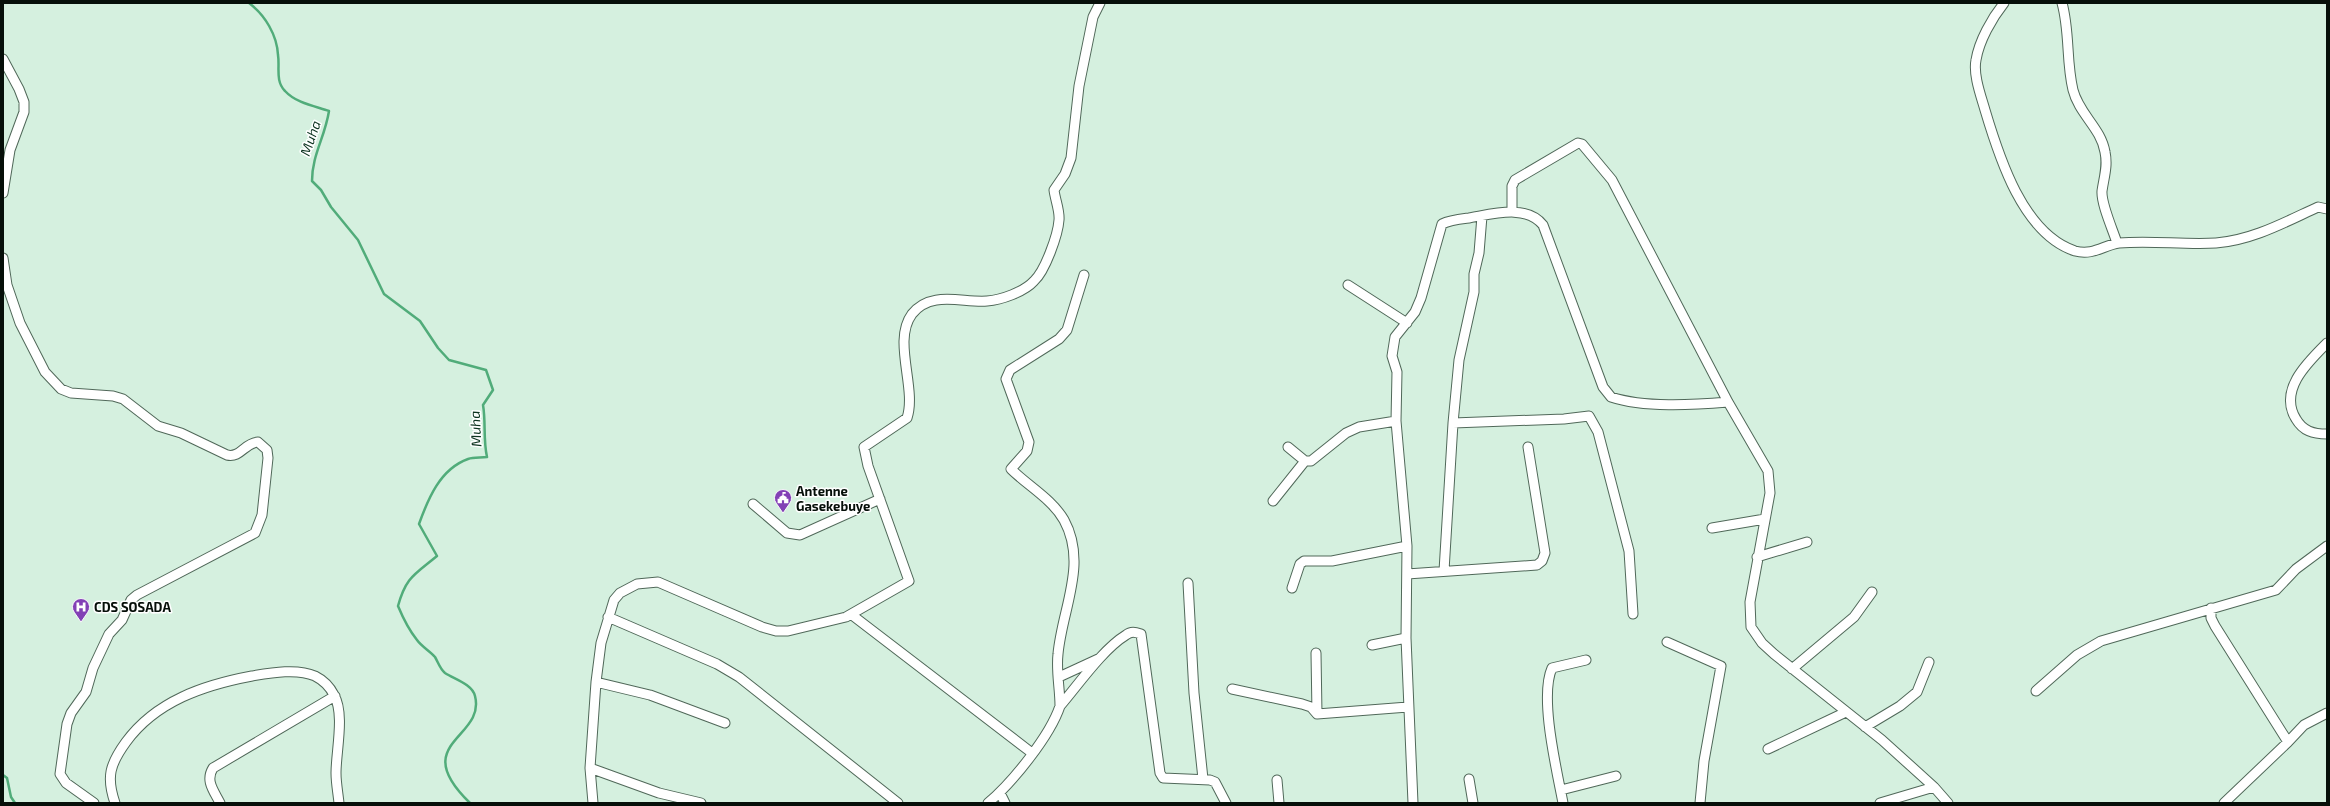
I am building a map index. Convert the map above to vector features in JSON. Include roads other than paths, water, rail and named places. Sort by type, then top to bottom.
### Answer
[{"type":"street","points":[[593,803],[590,768],[596,682],[601,643],[614,600],[620,593],[647,582],[669,586],[722,611],[776,631],[788,630],[852,615],[910,581],[868,466],[864,447],[907,418],[909,403],[904,337],[912,314],[929,302],[941,299],[956,298],[986,301],[1001,298],[1034,282],[1041,272],[1052,245],[1059,219],[1054,190],[1065,174],[1071,158],[1079,86],[1093,17],[1100,3]]},
{"type":"street","points":[[2004,3],[1989,26],[1979,50],[1976,69],[1990,125],[2012,185],[2023,205],[2037,222],[2050,236],[2062,245],[2076,251],[2092,252],[2117,243],[2209,243],[2236,240],[2275,227],[2318,207],[2327,209]]},
{"type":"street","points":[[2062,3],[2066,20],[2073,90],[2077,103],[2094,126],[2105,150],[2107,162],[2102,191],[2103,200],[2117,243]]},
{"type":"street","points":[[3,59],[19,89],[24,102],[24,112],[10,150],[3,193]]},
{"type":"street","points":[[1512,212],[1512,186],[1515,180],[1578,144],[1582,144],[1612,180],[1728,402],[1768,471],[1770,493],[1757,556],[1750,602],[1751,627],[1762,643],[1865,727],[1934,787],[1948,803]]},
{"type":"street","points":[[1413,803],[1406,638],[1407,546],[1396,421],[1397,372],[1392,356],[1395,338],[1415,312],[1421,298],[1442,224],[1512,212],[1533,216],[1543,225],[1602,387],[1610,397],[1652,403],[1694,405],[1728,402]]},
{"type":"street","points":[[1444,571],[1453,423],[1459,360],[1474,292],[1474,274],[1479,253],[1482,216]]},
{"type":"street","points":[[3,258],[9,290],[20,323],[45,372],[61,389],[71,392],[113,396],[123,399],[158,426],[181,433],[227,455],[233,456],[239,454],[251,442],[258,442],[267,450],[268,458],[262,514],[255,533],[137,595],[131,600],[122,620],[109,634],[93,668],[86,692],[69,718],[59,765],[60,774],[66,783],[94,803]]},
{"type":"street","points":[[1060,706],[1058,653],[1075,573],[1075,561],[1064,520],[1038,492],[1011,470],[1011,467],[1027,450],[1029,442],[1006,379],[1010,370],[1059,339],[1067,330],[1084,275]]},
{"type":"street","points":[[1348,285],[1407,323]]},
{"type":"street","points":[[2327,343],[2296,379],[2290,398],[2293,415],[2299,425],[2312,432],[2327,434]]},
{"type":"street","points":[[1453,423],[1564,419],[1589,416],[1591,418],[1598,432],[1629,551],[1633,614]]},
{"type":"street","points":[[1288,447],[1305,461],[1311,461],[1346,433],[1359,427],[1396,421]]},
{"type":"street","points":[[1407,574],[1537,565],[1542,561],[1546,553],[1528,447]]},
{"type":"street","points":[[1273,501],[1305,461]]},
{"type":"street","points":[[752,504],[787,533],[800,535],[880,500]]},
{"type":"street","points":[[1712,528],[1765,519]]},
{"type":"street","points":[[1757,556],[1807,542]]},
{"type":"street","points":[[1292,588],[1300,564],[1304,560],[1332,561],[1407,546]]},
{"type":"street","points":[[2036,691],[2077,655],[2101,641],[2211,608],[2226,606],[2276,590],[2296,569],[2327,546]]},
{"type":"street","points":[[1188,583],[1194,693],[1203,779]]},
{"type":"street","points":[[1792,669],[1854,617],[1872,592]]},
{"type":"street","points":[[2211,608],[2211,618],[2215,626],[2288,742]]},
{"type":"street","points":[[852,615],[1032,753]]},
{"type":"street","points":[[608,617],[717,664],[739,677],[898,803]]},
{"type":"street","points":[[990,802],[1000,793],[1032,753],[1060,706],[1100,659],[1126,635],[1133,632],[1140,634],[1160,773],[1163,778],[1190,780],[1203,779],[1214,782],[1226,803]]},
{"type":"street","points":[[1372,645],[1406,638]]},
{"type":"street","points":[[1667,642],[1721,666],[1704,760],[1700,803]]},
{"type":"street","points":[[1316,653],[1317,714]]},
{"type":"street","points":[[1059,676],[1100,659]]},
{"type":"street","points":[[1563,803],[1548,723],[1548,676],[1552,668],[1586,660]]},
{"type":"street","points":[[1865,727],[1900,706],[1917,692],[1929,662]]},
{"type":"street","points":[[116,803],[110,788],[109,777],[112,765],[121,748],[135,729],[154,712],[177,698],[232,680],[268,673],[304,673],[315,676],[325,683],[335,696],[339,714],[336,773],[339,803]]},
{"type":"street","points":[[596,682],[650,695],[725,723]]},
{"type":"street","points":[[1232,689],[1302,704],[1311,707],[1317,714]]},
{"type":"street","points":[[220,803],[210,784],[210,774],[213,768],[335,696]]},
{"type":"street","points":[[1317,714],[1408,707]]},
{"type":"street","points":[[1768,749],[1846,712]]},
{"type":"street","points":[[2224,803],[2304,725],[2327,713]]},
{"type":"street","points":[[590,768],[659,793],[701,803]]},
{"type":"street","points":[[1561,790],[1616,776]]},
{"type":"street","points":[[1469,779],[1473,803]]},
{"type":"street","points":[[1277,780],[1279,803]]},
{"type":"street","points":[[1880,803],[1934,787]]},
{"type":"street","points":[[1000,793],[1005,803]]},
{"type":"waterway","name":"Muha","points":[[249,3],[265,19],[273,33],[277,48],[278,74],[282,87],[294,98],[311,106],[329,111],[325,129],[316,154],[312,181],[321,190],[331,207],[358,240],[384,294],[420,321],[438,348],[449,360],[486,370],[493,390],[483,405],[487,457],[470,458],[458,464],[450,470],[436,486],[419,524],[437,556],[408,582],[398,606],[406,624],[414,636],[421,645],[435,657],[443,671],[467,685],[475,696],[475,710],[470,722],[453,743],[447,754],[446,767],[453,783],[470,803]]},
{"type":"waterway","points":[[3,775],[7,778],[11,797],[15,803]]},
{"type":"place","name":"Antenne Gasekebuye","points":[[783,513]]},
{"type":"place","name":"CDS SOSADA","points":[[81,622]]}]
